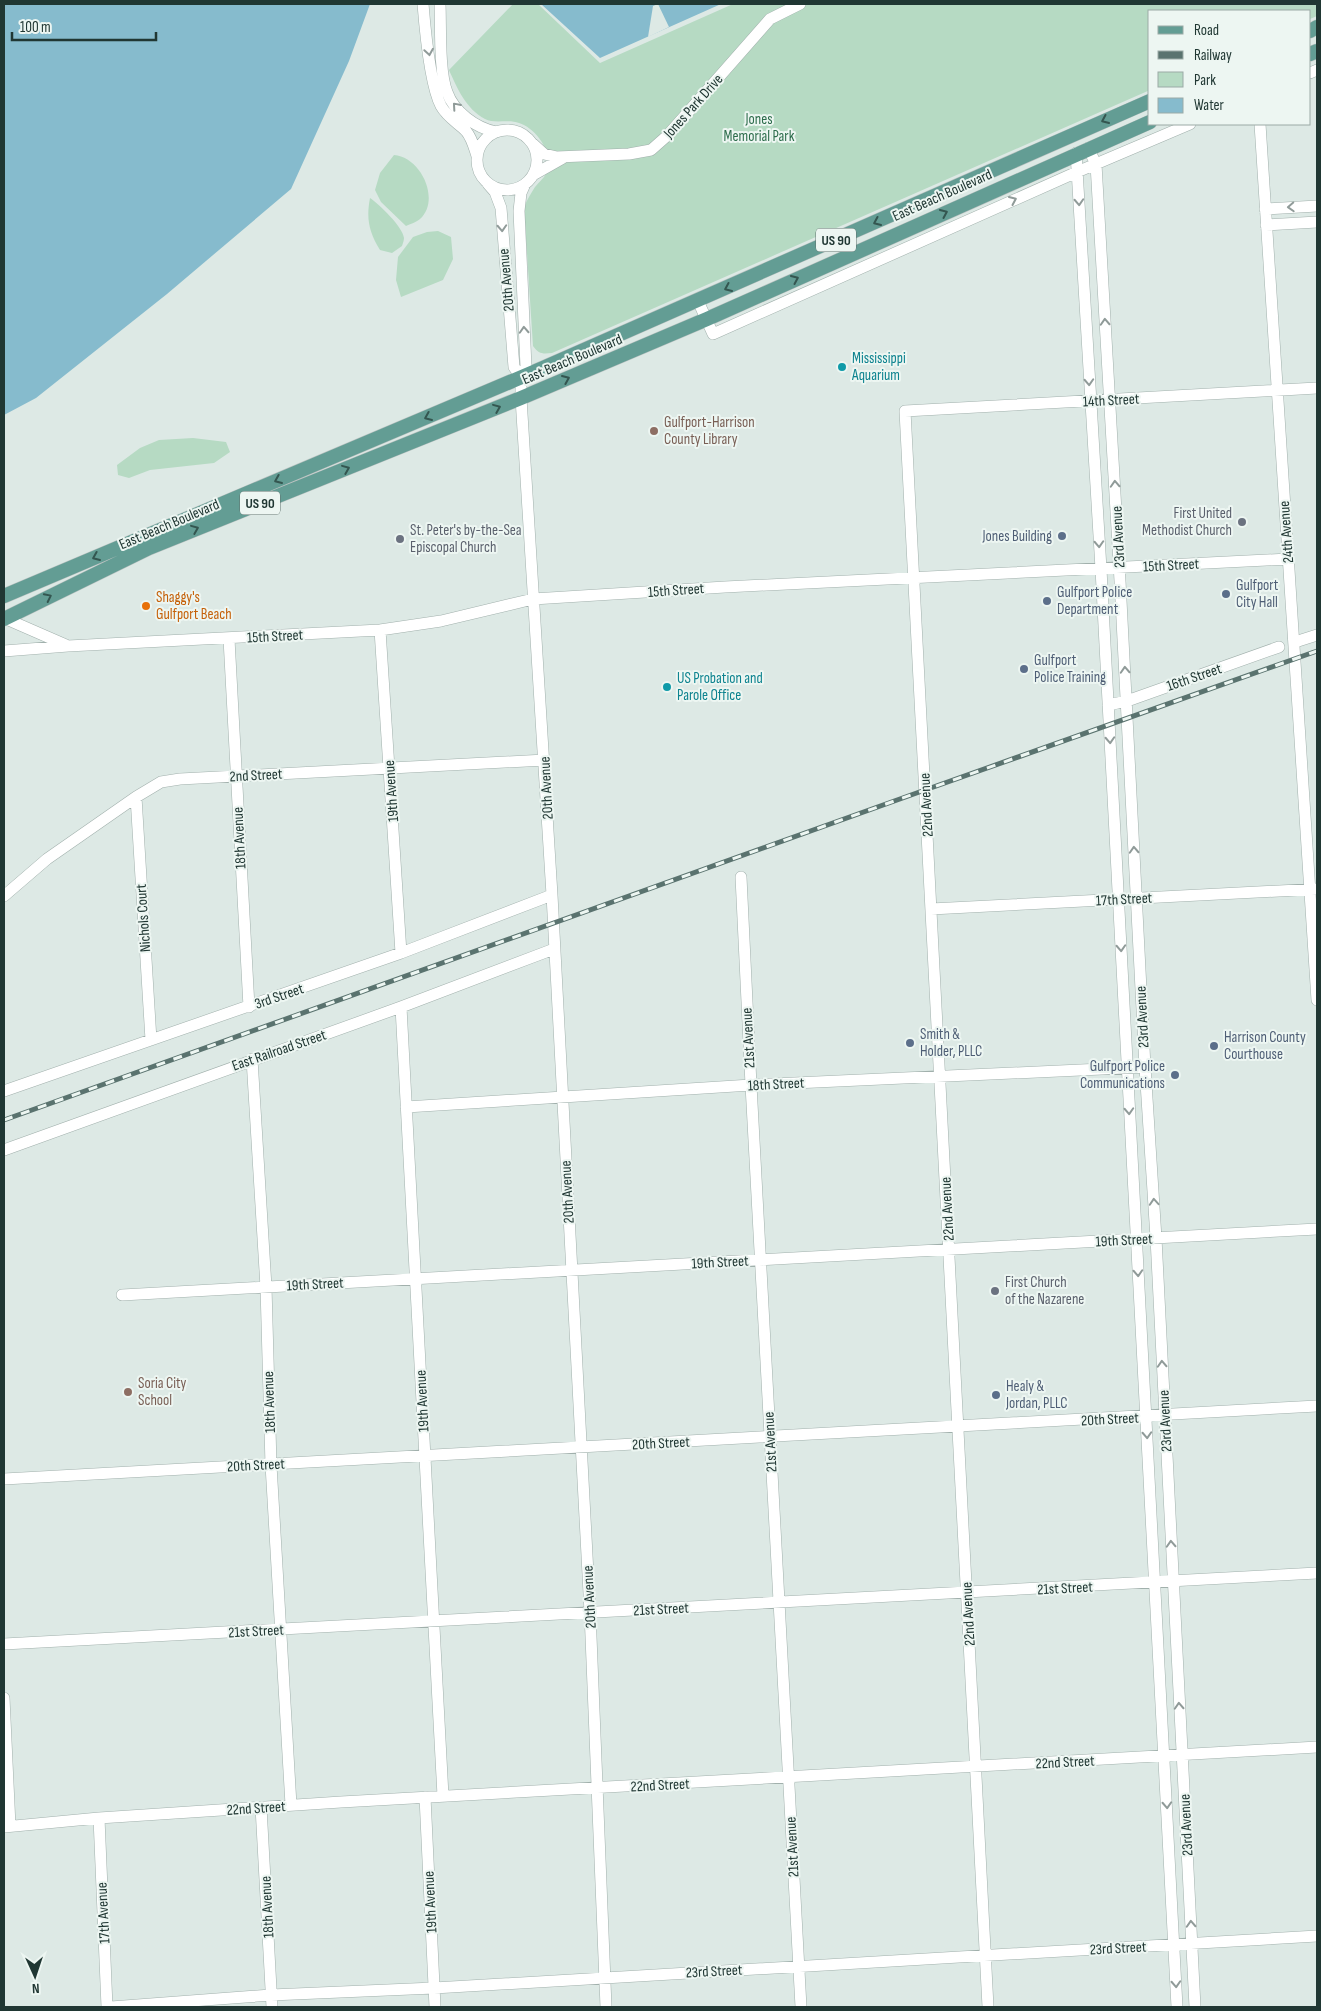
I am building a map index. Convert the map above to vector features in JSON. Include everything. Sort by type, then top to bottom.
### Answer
[{"type":"main road","name":"East Beach Boulevard","points":[[4,596],[521,378],[1148,102]]},
{"type":"main road","name":"East Beach Boulevard","points":[[4,618],[149,548],[521,398],[706,319],[1148,123]]},
{"type":"street","points":[[423,4],[425,31],[436,95],[446,113],[467,132],[473,143],[478,171],[488,184],[497,189],[518,188],[525,184],[533,174],[562,158]]},
{"type":"street","points":[[440,4],[443,71],[450,101],[464,116],[480,127],[496,132]]},
{"type":"street","name":"Jones Park Drive","points":[[562,158],[629,154],[651,150],[668,135],[770,19],[800,4]]},
{"type":"street","points":[[698,301],[713,334],[1077,172],[1188,125]]},
{"type":"street","name":"24th Avenue","points":[[1260,125],[1288,558],[1314,889],[1317,1000]]},
{"type":"street","points":[[476,156],[483,141],[496,132],[506,130],[526,136],[544,154],[562,158]]},
{"type":"street","points":[[533,144],[537,159],[533,174]]},
{"type":"street","name":"23rd Avenue","points":[[1177,2007],[1101,569],[1077,172],[1082,151],[1096,164],[1156,1238],[1195,2007]]},
{"type":"street","name":"20th Avenue","points":[[488,184],[495,192],[501,208],[514,367],[521,378]]},
{"type":"street","name":"20th Avenue","points":[[525,184],[521,193],[519,211],[526,368],[521,378],[521,398],[545,760],[590,1612],[606,2007]]},
{"type":"street","points":[[1266,209],[1317,206]]},
{"type":"street","points":[[1266,225],[1317,222]]},
{"type":"street","name":"14th Street","points":[[905,411],[1317,388]]},
{"type":"street","name":"22nd Avenue","points":[[905,411],[988,2007]]},
{"type":"street","points":[[1094,455],[1113,463]]},
{"type":"street","name":"15th Street","points":[[4,652],[68,646],[380,630],[441,621],[533,599],[1288,558]]},
{"type":"street","name":"15th Street","points":[[4,618],[68,646]]},
{"type":"street","name":"19th Avenue","points":[[380,630],[401,953]]},
{"type":"street","points":[[1295,642],[1317,635]]},
{"type":"street","name":"18th Avenue","points":[[228,639],[248,1007]]},
{"type":"street","name":"16th Street","points":[[1108,705],[1127,701],[1279,647]]},
{"type":"street","name":"2nd Street","points":[[4,896],[47,859],[160,782],[180,779],[545,760]]},
{"type":"street","name":"Nichols Court","points":[[136,797],[151,1040]]},
{"type":"street","name":"21st Avenue","points":[[741,878],[750,1086],[801,2007]]},
{"type":"street","name":"17th Street","points":[[931,910],[1314,889]]},
{"type":"street","name":"3rd Street","points":[[4,1091],[401,953],[552,895]]},
{"type":"street","name":"East Railroad Street","points":[[4,1150],[554,949]]},
{"type":"street","name":"19th Avenue","points":[[401,1006],[443,1796]]},
{"type":"street","name":"18th Avenue","points":[[252,1059],[266,1287],[271,1465],[291,1805]]},
{"type":"street","name":"18th Street","points":[[406,1107],[750,1086],[1145,1067]]},
{"type":"street","name":"19th Street","points":[[122,1295],[1317,1229]]},
{"type":"street","name":"20th Street","points":[[4,1479],[1165,1416],[1317,1406]]},
{"type":"street","name":"21st Street","points":[[4,1644],[1317,1573]]},
{"type":"street","points":[[4,1698],[7,1826]]},
{"type":"street","name":"22nd Street","points":[[7,1826],[291,1805],[1317,1747]]},
{"type":"street","name":"19th Avenue","points":[[425,1797],[435,2007]]},
{"type":"street","name":"18th Avenue","points":[[261,1807],[272,2007]]},
{"type":"street","name":"17th Avenue","points":[[99,1818],[107,2007]]},
{"type":"street","name":"23rd Street","points":[[111,2007],[271,1995],[434,1988],[1317,1936]]},
{"type":"green space","name":"Jones Memorial Park","points":[[513,4],[538,4],[600,63],[733,4],[1317,4],[1317,16],[1311,19],[1311,10],[1148,10],[1148,91],[552,353],[541,353],[533,346],[524,207],[535,187],[547,172],[549,165],[546,149],[532,130],[525,126],[515,122],[493,121],[478,115],[463,98],[449,70]]},
{"type":"green space","points":[[394,155],[404,158],[420,171],[428,191],[429,201],[426,211],[419,220],[406,226],[381,202],[375,190],[380,173]]},
{"type":"green space","points":[[370,198],[390,216],[403,233],[402,246],[392,253],[380,250],[373,237],[369,225],[368,212]]},
{"type":"green space","points":[[438,231],[451,237],[453,259],[443,280],[401,297],[396,280],[398,257],[413,237],[427,232]]},
{"type":"green space","points":[[193,438],[226,442],[230,452],[214,463],[150,470],[129,478],[118,475],[117,465],[140,448],[159,440]]},
{"type":"water","points":[[4,4],[370,4],[349,61],[291,189],[167,294],[36,398],[4,415]]},
{"type":"water","points":[[541,4],[721,4],[600,58]]},
{"type":"pier","points":[[658,4],[669,27],[648,37],[653,6]]},
{"type":"railway","points":[[4,1120],[1317,651]]},
{"type":"place","name":"Mississippi Aquarium","points":[[842,367]]},
{"type":"place","name":"Gulfport-Harrison County Library","points":[[654,431]]},
{"type":"place","name":"First United Methodist Church","points":[[1242,522]]},
{"type":"place","name":"Jones Building","points":[[1062,536]]},
{"type":"place","name":"St. Peter's by-the-Sea Episcopal Church","points":[[400,539]]},
{"type":"place","name":"Gulfport City Hall","points":[[1226,594]]},
{"type":"place","name":"Gulfport Police Department","points":[[1047,601]]},
{"type":"place","name":"Shaggy's Gulfport Beach","points":[[146,606]]},
{"type":"place","name":"Gulfport Police Training","points":[[1024,669]]},
{"type":"place","name":"US Probation and Parole Office","points":[[667,687]]},
{"type":"place","name":"Smith & Holder, PLLC","points":[[910,1043]]},
{"type":"place","name":"Harrison County Courthouse","points":[[1214,1046]]},
{"type":"place","name":"Gulfport Police Communications","points":[[1175,1075]]},
{"type":"place","name":"First Church of the Nazarene","points":[[995,1291]]},
{"type":"place","name":"Soria City School","points":[[128,1392]]},
{"type":"place","name":"Healy & Jordan, PLLC","points":[[996,1395]]}]
